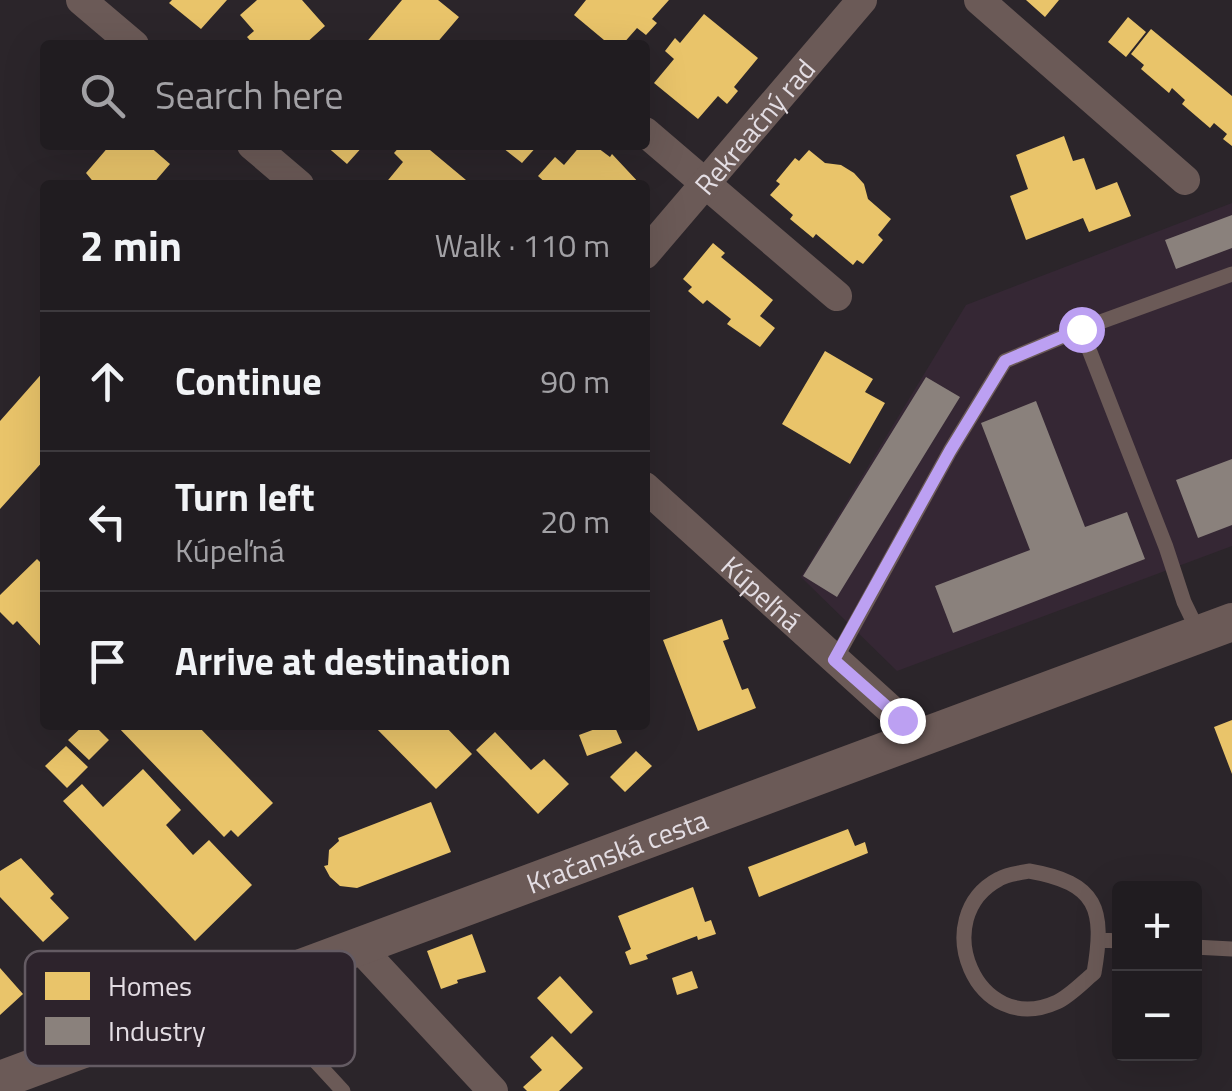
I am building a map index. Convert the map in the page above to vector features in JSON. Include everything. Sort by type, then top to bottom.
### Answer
[{"type":"street","points":[[81,0],[128,40]]},
{"type":"street","name":"Rekreačný rad","points":[[650,248],[862,0]]},
{"type":"street","points":[[979,0],[1186,180]]},
{"type":"street","points":[[650,136],[837,296]]},
{"type":"street","points":[[258,150],[293,180]]},
{"type":"street","name":"Kúpeľná","points":[[650,491],[923,738]]},
{"type":"street","name":"Kračanská cesta","points":[[349,951],[1216,629]]},
{"type":"street","points":[[360,947],[493,1091]]},
{"type":"street","name":"Kračanská cesta","points":[[0,1080],[38,1066]]},
{"type":"lane","points":[[834,660],[950,451],[1005,361],[1232,274]]},
{"type":"lane","points":[[1081,329],[1184,602],[1216,629]]},
{"type":"lane","points":[[1029,871],[1062,876],[1085,893],[1098,916],[1099,940],[1094,973],[1058,1002],[1026,1009],[995,1002],[969,972],[963,929],[976,899],[987,889],[999,879],[1029,871]]},
{"type":"lane","points":[[1099,940],[1112,941]]},
{"type":"lane","points":[[1202,947],[1232,949]]},
{"type":"lane","points":[[319,1066],[342,1091]]},
{"type":"shaded area","points":[[1232,203],[1232,546],[897,671],[801,577],[966,305]]},
{"type":"building: Homes","points":[[227,0],[201,29],[169,3]]},
{"type":"building: Homes","points":[[257,0],[302,0],[325,26],[310,40],[250,40],[247,37],[254,31],[240,15]]},
{"type":"building: Homes","points":[[402,0],[438,0],[459,17],[439,40],[368,40]]},
{"type":"building: Homes","points":[[586,0],[669,0],[652,19],[657,23],[646,35],[637,28],[626,40],[604,40],[574,15]]},
{"type":"building: Homes","points":[[1026,0],[1059,0],[1045,17]]},
{"type":"building: Homes","points":[[704,14],[758,58],[734,87],[738,91],[727,104],[718,96],[698,119],[654,83],[674,59],[665,51],[675,38],[680,43]]},
{"type":"building: Homes","points":[[1128,17],[1146,32],[1126,57],[1108,42]]},
{"type":"building: Homes","points":[[1151,29],[1232,96],[1232,146],[1223,139],[1227,134],[1214,123],[1210,128],[1182,104],[1185,100],[1172,88],[1169,93],[1141,69],[1144,65],[1131,54]]},
{"type":"building: Homes","points":[[1064,136],[1073,161],[1084,158],[1096,190],[1117,182],[1131,216],[1089,232],[1083,218],[1026,240],[1010,196],[1028,189],[1016,155]]},
{"type":"building: Homes","points":[[106,150],[154,150],[170,164],[156,180],[92,180],[86,173]]},
{"type":"building: Homes","points":[[331,150],[360,150],[347,164]]},
{"type":"building: Homes","points":[[430,150],[466,180],[388,180],[403,162],[394,153]]},
{"type":"building: Homes","points":[[505,150],[534,150],[522,163]]},
{"type":"building: Homes","points":[[577,150],[601,150],[610,157],[612,154],[636,180],[542,180],[538,176],[555,157],[564,165]]},
{"type":"building: Homes","points":[[809,150],[825,163],[841,165],[854,173],[864,184],[868,199],[891,219],[878,235],[883,240],[863,264],[857,260],[853,265],[816,234],[813,238],[770,195],[795,158],[799,161]]},
{"type":"building: Homes","points":[[713,243],[725,253],[721,257],[773,300],[760,316],[775,328],[760,347],[727,324],[731,319],[707,300],[703,304],[688,291],[692,287],[683,279]]},
{"type":"building: Homes","points":[[825,351],[873,379],[865,392],[885,403],[850,464],[782,424]]},
{"type":"building: Homes","points":[[40,376],[40,465],[0,509],[0,421]]},
{"type":"building: Homes","points":[[37,559],[40,562],[40,646],[17,621],[13,625],[0,612],[0,595]]},
{"type":"building: Homes","points":[[722,619],[729,639],[723,641],[742,690],[748,688],[756,708],[698,731],[663,640]]},
{"type":"building: Homes","points":[[1232,720],[1232,774],[1214,727]]},
{"type":"building: Homes","points":[[79,730],[99,730],[109,740],[89,760],[68,740]]},
{"type":"building: Homes","points":[[121,730],[202,730],[273,803],[238,837],[231,830],[224,837]]},
{"type":"building: Homes","points":[[378,730],[449,730],[472,754],[436,789]]},
{"type":"building: Homes","points":[[592,730],[616,730],[622,743],[587,756],[579,735]]},
{"type":"building: Homes","points":[[495,732],[531,770],[544,759],[569,784],[538,814],[476,750]]},
{"type":"building: Homes","points":[[66,746],[88,767],[67,788],[45,766]]},
{"type":"building: Homes","points":[[636,751],[652,766],[625,792],[610,777]]},
{"type":"building: Homes","points":[[143,769],[181,810],[166,825],[193,855],[209,840],[252,885],[195,941],[63,801],[82,784],[103,807]]},
{"type":"building: Homes","points":[[431,802],[451,852],[357,888],[340,886],[330,877],[324,866],[328,865],[329,850],[338,838]]},
{"type":"building: Homes","points":[[848,829],[855,846],[865,842],[868,853],[759,897],[748,867]]},
{"type":"building: Homes","points":[[21,858],[54,894],[50,898],[69,918],[43,942],[0,897],[0,871]]},
{"type":"building: Homes","points":[[693,887],[705,922],[711,920],[716,934],[698,940],[697,936],[630,965],[625,952],[631,949],[618,916]]},
{"type":"building: Homes","points":[[472,934],[486,972],[441,989],[427,951]]},
{"type":"building: Homes","points":[[0,968],[23,994],[0,1015]]},
{"type":"building: Homes","points":[[692,971],[698,988],[677,995],[672,978]]},
{"type":"building: Homes","points":[[560,976],[593,1012],[571,1034],[537,998]]},
{"type":"building: Homes","points":[[552,1036],[583,1068],[559,1091],[527,1091],[523,1087],[542,1070],[530,1057]]},
{"type":"building: Industry","points":[[1232,215],[1232,248],[1176,269],[1165,240]]},
{"type":"building: Industry","points":[[926,377],[960,397],[837,597],[803,576]]},
{"type":"building: Industry","points":[[1036,401],[1085,527],[1127,512],[1145,559],[953,633],[935,586],[1030,550],[981,423]]},
{"type":"building: Industry","points":[[1232,459],[1232,525],[1198,538],[1176,480]]},
{"type":"route","points":[[902,720],[834,660],[950,451],[1005,361],[1081,329]]}]
